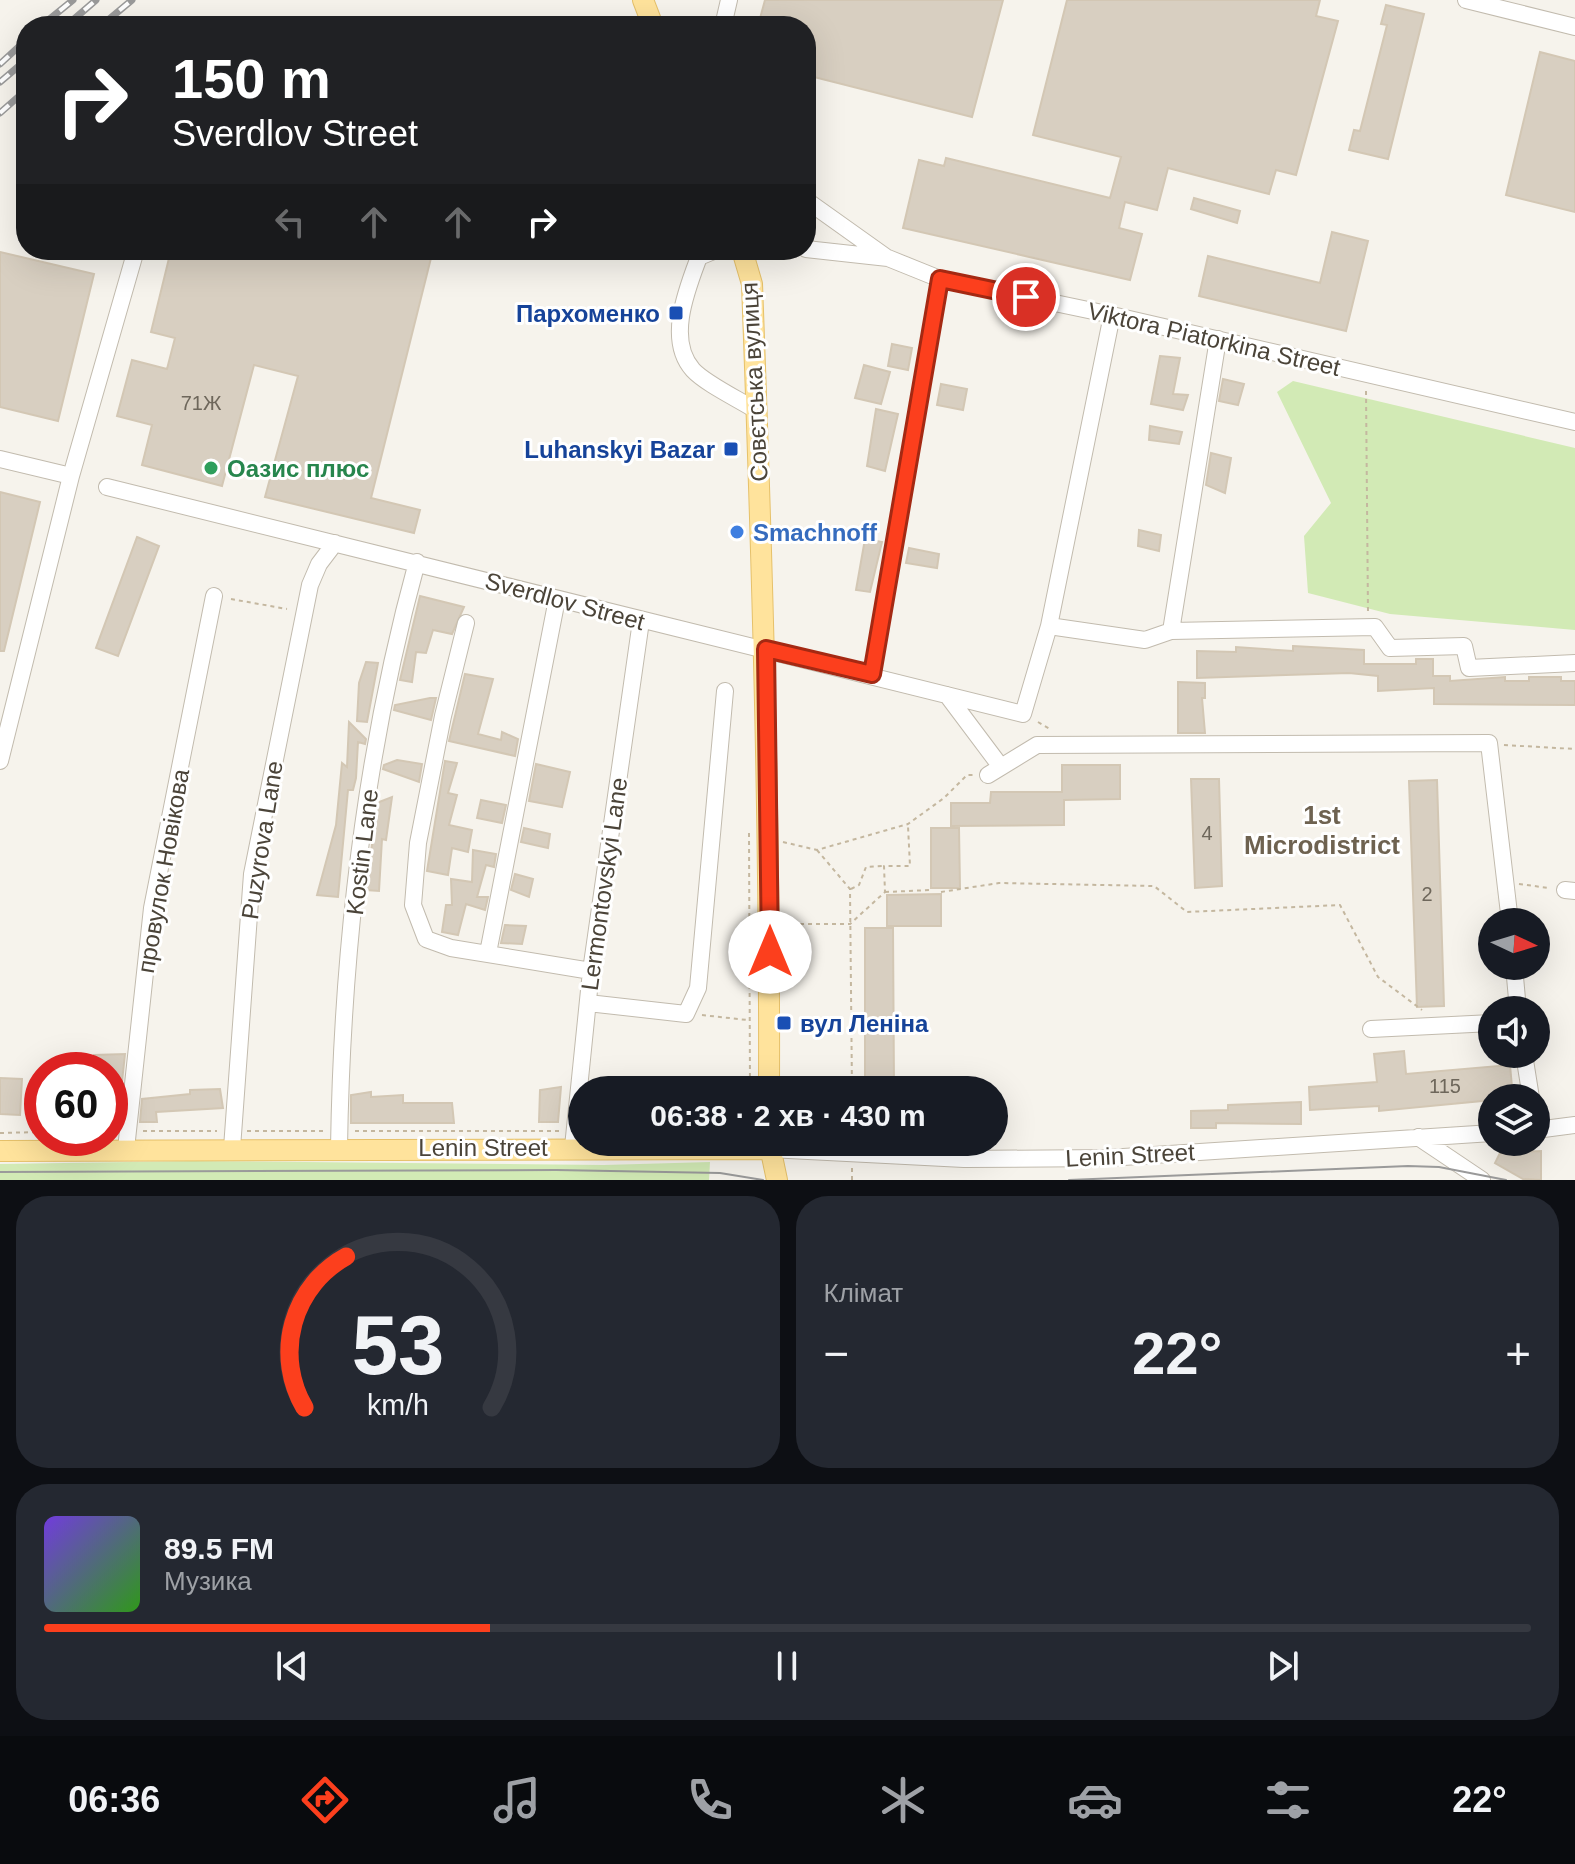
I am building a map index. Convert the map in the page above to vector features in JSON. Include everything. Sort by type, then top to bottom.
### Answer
[{"type":"main road","name":"Совєтська вулиця","points":[[745,260],[752,284],[766,649],[770,843],[769,1076]]},
{"type":"main road","name":"Lenin Street","points":[[128,1149],[568,1147]]},
{"type":"main road","name":"Lenin Street","points":[[0,1151],[24,1151]]},
{"type":"main road","points":[[763,1180],[767,1156]]},
{"type":"main road","points":[[771,1156],[777,1180]]},
{"type":"street","points":[[1466,0],[1575,27]]},
{"type":"street","points":[[816,207],[888,258]]},
{"type":"street","name":"Viktora Piatorkina Street","points":[[816,250],[888,258],[940,279],[1112,315],[1575,422]]},
{"type":"street","points":[[0,761],[71,476],[133,260]]},
{"type":"street","points":[[698,260],[685,294],[680,339],[693,370],[757,411]]},
{"type":"street","points":[[872,674],[940,279]]},
{"type":"street","points":[[1023,714],[1049,626],[1112,315]]},
{"type":"street","points":[[1171,631],[1218,339]]},
{"type":"street","points":[[0,459],[71,476]]},
{"type":"street","name":"Sverdlov Street","points":[[107,487],[417,562],[641,621],[872,674],[1023,714]]},
{"type":"street","name":"Puzyrova Lane","points":[[232,1148],[252,874],[304,612],[319,564],[335,543]]},
{"type":"street","name":"Kostin Lane","points":[[339,1148],[349,955],[365,810],[395,641],[417,562]]},
{"type":"street","name":"провулок Новікова","points":[[128,1130],[152,908],[214,596]]},
{"type":"street","points":[[488,953],[557,599]]},
{"type":"street","name":"Lermontovskyi Lane","points":[[580,1076],[591,971],[641,621]]},
{"type":"street","points":[[466,623],[443,716],[421,829],[413,905],[426,939],[451,948],[591,971]]},
{"type":"street","points":[[1049,626],[1145,640],[1171,631],[1375,627],[1390,648],[1464,646],[1469,668],[1575,663]]},
{"type":"street","points":[[588,1003],[686,1014],[698,988],[725,691]]},
{"type":"street","points":[[947,695],[995,771],[1037,745],[1489,743],[1509,908]]},
{"type":"street","points":[[1371,1029],[1478,1024]]},
{"type":"street","points":[[1550,1128],[1575,1125]]},
{"type":"street","name":"Lenin Street","points":[[919,1156],[964,1159],[1108,1158],[1478,1134]]},
{"type":"street","points":[[1418,1137],[1482,1180]]},
{"type":"path","points":[[1365,374],[1368,627]]},
{"type":"path","points":[[214,596],[304,612]]},
{"type":"path","points":[[1023,714],[1050,729],[1049,745]]},
{"type":"path","points":[[1489,743],[1575,749]]},
{"type":"path","points":[[817,850],[908,824],[944,798],[967,775],[995,771]]},
{"type":"path","points":[[850,889],[859,885],[866,867],[910,866],[908,824]]},
{"type":"path","points":[[749,830],[750,1076]]},
{"type":"path","points":[[770,843],[795,842],[817,850],[850,889],[852,1076]]},
{"type":"path","points":[[884,866],[885,892]]},
{"type":"path","points":[[941,892],[999,883],[1154,886],[1187,912],[1340,905],[1378,977],[1416,1008],[1427,1012]]},
{"type":"path","points":[[1506,883],[1570,890]]},
{"type":"path","points":[[770,924],[850,924],[885,892],[931,890]]},
{"type":"path","points":[[715,1016],[749,1020]]},
{"type":"path","points":[[0,1133],[24,1132]]},
{"type":"green space","points":[[1293,381],[1575,448],[1575,630],[1390,614],[1308,593],[1304,536],[1331,503],[1277,392]]},
{"type":"green space","points":[[193,1161],[604,1165],[710,1162],[709,1180],[0,1180],[0,1164]]},
{"type":"building","points":[[765,0],[1003,0],[972,117],[816,78],[816,16],[761,16]]},
{"type":"building","points":[[1067,0],[1320,0],[1316,16],[1338,21],[1296,175],[1276,170],[1269,194],[1168,168],[1157,210],[1125,202],[1119,228],[1142,234],[1130,280],[903,228],[919,160],[944,166],[946,158],[1110,198],[1121,157],[1033,135]]},
{"type":"building","points":[[1386,5],[1424,14],[1388,159],[1349,150],[1354,130],[1360,131],[1387,25],[1381,24]]},
{"type":"building","points":[[1540,52],[1575,61],[1575,212],[1506,195]]},
{"type":"building","points":[[1194,198],[1240,211],[1237,223],[1191,209]]},
{"type":"building","points":[[1332,232],[1368,241],[1346,331],[1199,296],[1208,256],[1320,283]]},
{"type":"building","points":[[0,252],[16,256],[16,260],[34,260],[94,274],[58,421],[0,407]]},
{"type":"building","points":[[169,260],[430,260],[371,498],[420,510],[414,533],[265,497],[298,376],[254,365],[222,486],[142,465],[152,425],[117,416],[132,360],[167,369],[175,338],[151,332]]},
{"type":"building","points":[[892,344],[912,348],[908,370],[888,366]]},
{"type":"building","points":[[1160,356],[1180,358],[1173,394],[1188,395],[1183,410],[1151,404]]},
{"type":"building","points":[[864,365],[890,372],[881,404],[855,398]]},
{"type":"building","points":[[1223,379],[1244,384],[1238,405],[1219,401]]},
{"type":"building","points":[[941,384],[967,389],[963,410],[937,405]]},
{"type":"building","points":[[876,409],[898,414],[885,471],[867,466]]},
{"type":"building","points":[[1150,426],[1182,432],[1179,444],[1149,440]]},
{"type":"building","points":[[1211,453],[1231,458],[1225,493],[1206,485]]},
{"type":"building","points":[[0,492],[40,502],[4,651],[0,651]]},
{"type":"building","points":[[1139,530],[1161,535],[1159,551],[1138,546]]},
{"type":"building","points":[[137,537],[159,546],[118,656],[96,648]]},
{"type":"building","points":[[865,539],[882,542],[870,592],[856,590]]},
{"type":"building","points":[[909,548],[939,554],[937,568],[906,563]]},
{"type":"building","points":[[420,596],[464,607],[452,634],[433,630],[426,653],[416,652],[412,682],[400,680]]},
{"type":"building","points":[[1293,646],[1364,650],[1364,664],[1416,664],[1416,659],[1433,659],[1433,676],[1450,676],[1450,681],[1505,677],[1505,681],[1529,681],[1529,677],[1561,677],[1561,681],[1575,681],[1575,705],[1434,704],[1434,688],[1378,691],[1378,676],[1349,673],[1197,678],[1197,651],[1236,652],[1236,647],[1293,651]]},
{"type":"building","points":[[366,662],[378,663],[367,722],[357,721],[359,683]]},
{"type":"building","points":[[465,674],[493,679],[478,734],[501,740],[502,732],[518,739],[515,756],[449,741]]},
{"type":"building","points":[[1178,682],[1205,683],[1205,698],[1202,698],[1205,733],[1178,733]]},
{"type":"building","points":[[436,698],[431,720],[394,710],[395,705]]},
{"type":"building","points":[[349,722],[366,739],[365,744],[358,742],[356,778],[353,790],[348,790],[338,897],[317,895],[336,825],[342,763],[347,767]]},
{"type":"building","points":[[397,760],[422,764],[419,782],[383,769],[384,765]]},
{"type":"building","points":[[445,761],[457,763],[448,793],[457,795],[449,825],[472,830],[468,852],[452,848],[448,875],[427,871]]},
{"type":"building","points":[[536,764],[570,772],[562,807],[529,801]]},
{"type":"building","points":[[1062,765],[1120,765],[1120,799],[1064,800],[1064,825],[951,826],[951,803],[990,803],[991,792],[1062,792]]},
{"type":"building","points":[[1191,779],[1219,779],[1222,886],[1195,888]]},
{"type":"building","points":[[1437,780],[1444,1006],[1417,1007],[1409,781]]},
{"type":"building","points":[[392,797],[386,840],[382,839],[379,891],[366,890],[377,807],[379,802]]},
{"type":"building","points":[[481,800],[506,805],[502,823],[477,818]]},
{"type":"building","points":[[524,828],[550,834],[548,848],[521,842]]},
{"type":"building","points":[[931,828],[959,828],[960,888],[931,888]]},
{"type":"building","points":[[473,850],[496,854],[494,867],[486,865],[477,897],[488,897],[485,910],[466,904],[458,935],[442,932],[446,905],[452,905],[451,879],[472,882]]},
{"type":"building","points":[[515,874],[533,879],[529,897],[511,890]]},
{"type":"building","points":[[941,894],[941,926],[887,926],[887,895]]},
{"type":"building","points":[[505,925],[526,926],[522,944],[501,943]]},
{"type":"building","points":[[865,928],[893,928],[894,1076],[865,1076]]},
{"type":"building","points":[[1404,1051],[1406,1074],[1510,1068],[1512,1084],[1478,1084],[1478,1101],[1379,1111],[1379,1106],[1310,1110],[1309,1087],[1377,1082],[1374,1054]]},
{"type":"building","points":[[0,1078],[22,1079],[20,1115],[0,1114]]},
{"type":"building","points":[[561,1087],[558,1122],[539,1122],[540,1090]]},
{"type":"building","points":[[220,1089],[223,1108],[156,1112],[157,1122],[140,1122],[142,1099],[190,1094],[190,1090]]},
{"type":"building","points":[[371,1092],[371,1097],[403,1095],[403,1103],[452,1103],[454,1123],[351,1123],[351,1095]]},
{"type":"building","points":[[1301,1102],[1301,1124],[1216,1123],[1216,1128],[1191,1128],[1191,1111],[1228,1110],[1228,1105]]},
{"type":"building","points":[[1498,1156],[1541,1156],[1541,1180],[1523,1179],[1495,1163]]},
{"type":"tram line","points":[[1069,1180],[1408,1166],[1439,1167],[1506,1180]]},
{"type":"tram line","points":[[0,1172],[556,1170],[720,1173],[763,1180]]},
{"type":"railway","points":[[53,16],[73,0]]},
{"type":"railway","points":[[78,16],[96,0]]},
{"type":"railway","points":[[113,16],[132,0]]},
{"type":"railway","points":[[0,64],[16,49]]},
{"type":"railway","points":[[0,82],[16,68]]},
{"type":"railway","points":[[0,113],[16,99]]},
{"type":"place","name":"Пархоменко","points":[[676,313]]},
{"type":"place","name":"Luhanskyi Bazar","points":[[731,449]]},
{"type":"place","name":"Оазис плюс","points":[[211,468]]},
{"type":"place","name":"Smachnoff","points":[[737,532]]},
{"type":"place","name":"вул Леніна","points":[[784,1023]]},
{"type":"district","name":"1st Microdistrict","points":[[1322,830]]},
{"type":"route","points":[[770,952],[766,649],[872,674],[940,279],[1026,297]]}]
